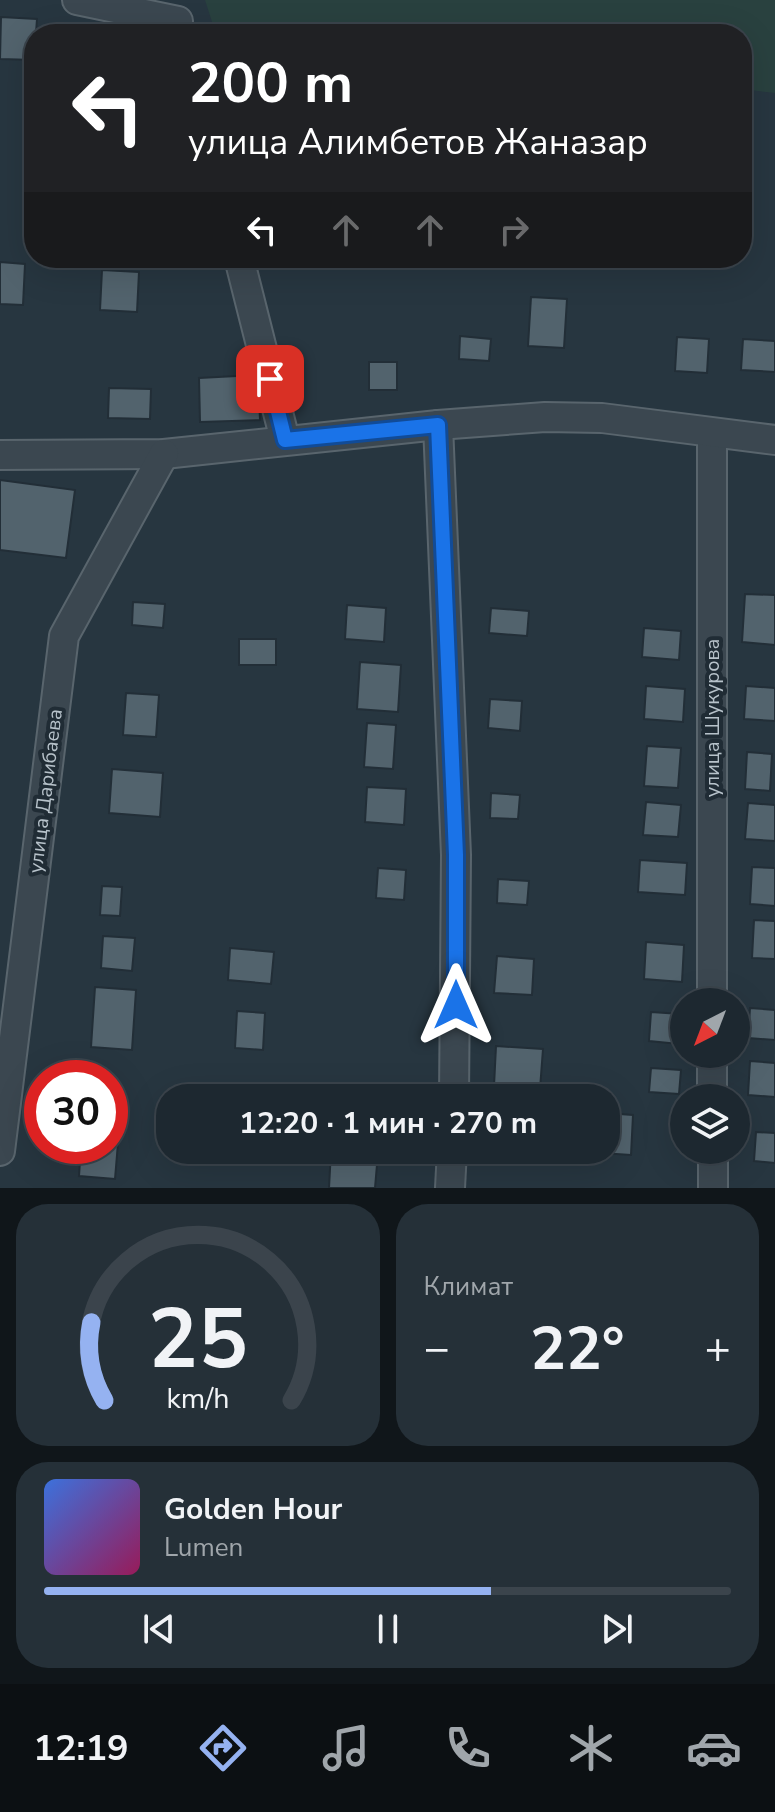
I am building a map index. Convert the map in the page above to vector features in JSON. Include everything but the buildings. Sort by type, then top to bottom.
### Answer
[{"type":"street","points":[[77,0],[178,18]]},
{"type":"street","points":[[242,268],[285,440]]},
{"type":"street","points":[[0,455],[164,454],[545,417],[602,418],[775,440]]},
{"type":"street","points":[[438,425],[456,855],[454,1084]]},
{"type":"street","name":"улица Шукурова","points":[[712,433],[712,988]]},
{"type":"street","name":"улица Дарибаева","points":[[0,1151],[64,636],[164,454]]},
{"type":"street","points":[[450,1188],[451,1164]]},
{"type":"street","points":[[713,1164],[713,1188]]},
{"type":"green space","points":[[205,0],[775,0],[775,93],[752,90],[752,24],[213,24]]},
{"type":"route","points":[[270,379],[285,440],[438,425],[456,855],[456,1005]]}]
